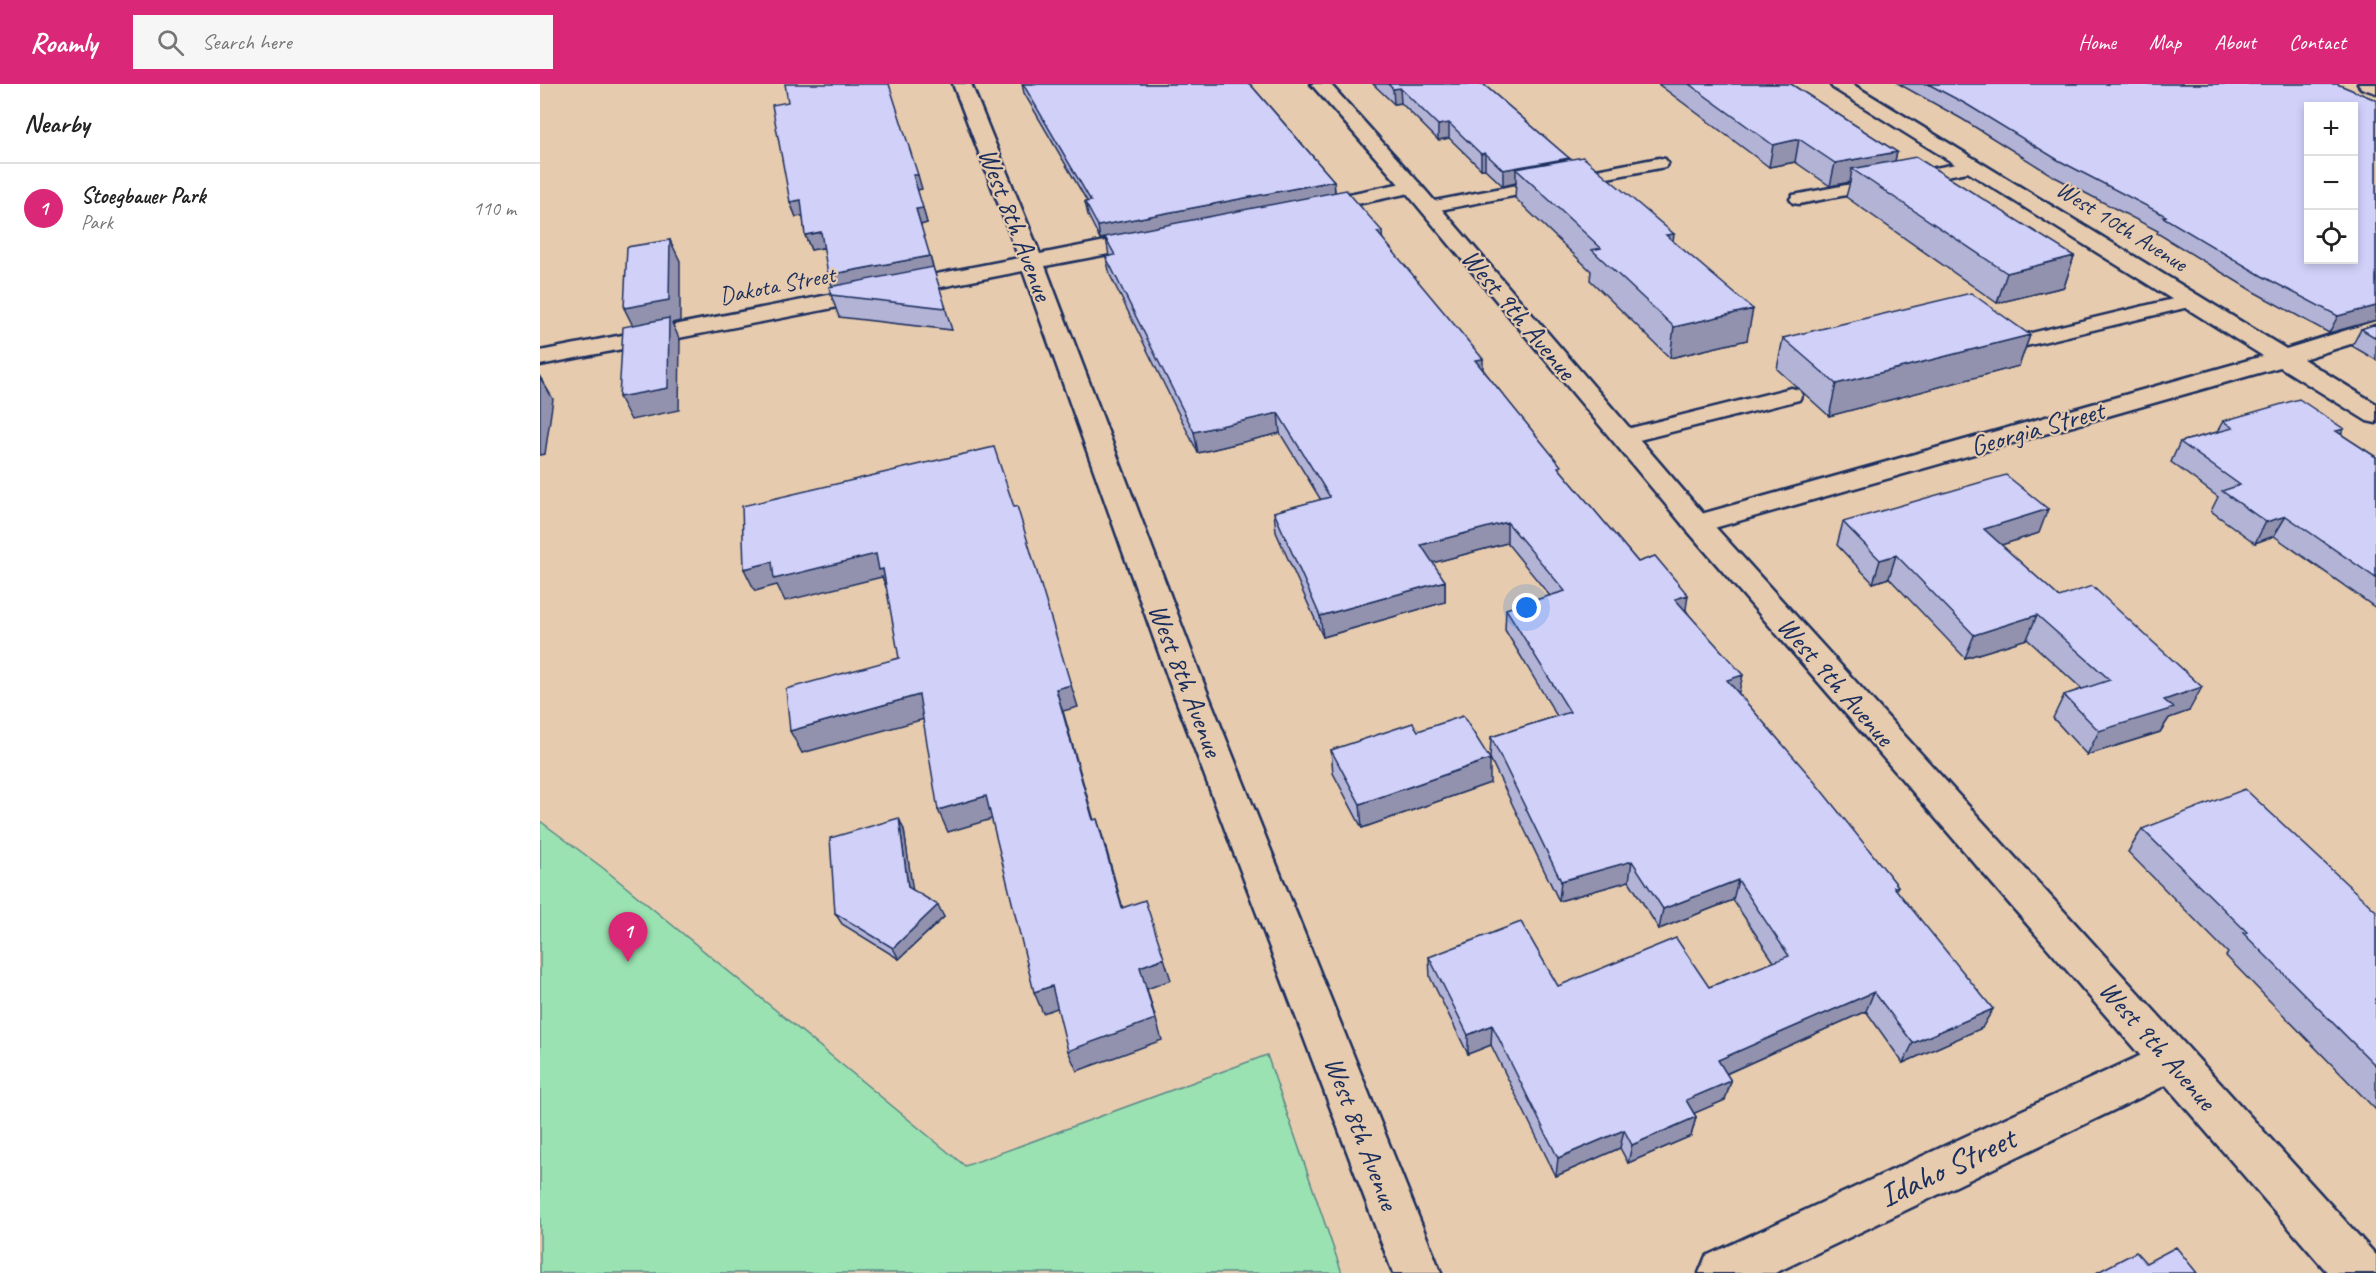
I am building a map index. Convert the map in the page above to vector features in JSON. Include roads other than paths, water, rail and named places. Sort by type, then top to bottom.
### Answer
[{"type":"street","name":"West 8th Avenue","points":[[962,84],[1032,263],[1187,684],[1417,1273]]},
{"type":"street","name":"West 9th Avenue","points":[[1320,84],[1421,197],[1697,524],[2360,1273]]},
{"type":"street","name":"West 10th Avenue","points":[[1839,84],[2376,415]]},
{"type":"street","points":[[2367,84],[2376,88]]},
{"type":"street","points":[[1287,212],[1421,197]]},
{"type":"street","name":"Dakota Street","points":[[540,358],[1171,235]]},
{"type":"street","name":"Georgia Street","points":[[1697,524],[2283,358],[2376,328]]},
{"type":"street","name":"Idaho Street","points":[[1723,1273],[2172,1061]]},
{"type":"lane","points":[[1421,197],[1659,163]]},
{"type":"lane","points":[[1799,199],[1972,166]]},
{"type":"lane","points":[[2005,345],[2190,301]]},
{"type":"lane","points":[[1623,437],[1791,395]]},
{"type":"place","name":"Stoegbauer Park","points":[[628,962]]}]
